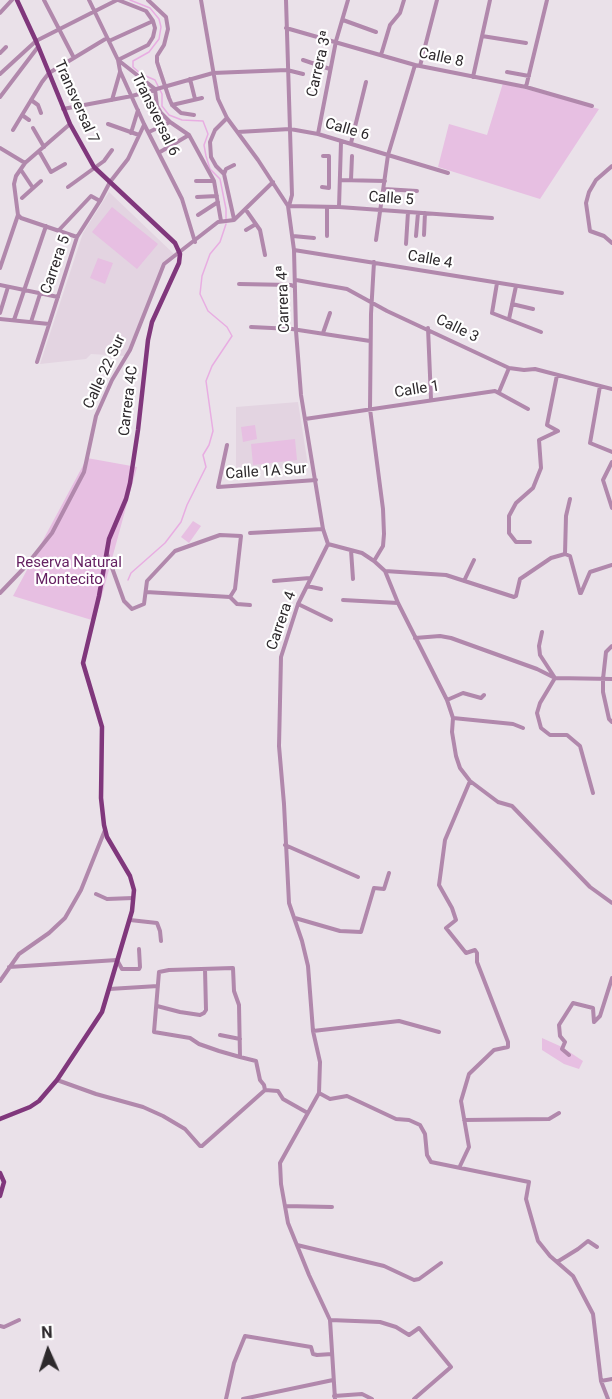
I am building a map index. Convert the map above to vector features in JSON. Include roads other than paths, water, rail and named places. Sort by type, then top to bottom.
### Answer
[{"type":"main road","name":"Transversal 7","points":[[14,0],[36,40],[70,124],[94,167],[175,243],[180,254]]},
{"type":"main road","name":"Carrera 4C","points":[[134,898],[130,876],[107,837],[105,829],[101,798],[102,727],[83,663],[109,539],[126,499],[130,483],[152,322],[180,254]]},
{"type":"main road","points":[[0,1119],[39,1101],[57,1080],[102,1012],[130,920],[134,898]]},
{"type":"main road","points":[[0,1173],[4,1182],[0,1196]]},
{"type":"street","points":[[0,13],[14,0]]},
{"type":"street","points":[[44,0],[74,58]]},
{"type":"street","name":"Transversal 6","points":[[89,0],[118,60],[120,71],[144,124],[182,199],[195,242]]},
{"type":"street","points":[[0,74],[36,40],[118,0],[146,11],[153,21],[153,37],[148,45],[118,60]]},
{"type":"street","points":[[148,0],[166,17],[168,29],[164,45],[157,56],[161,88],[157,106],[170,122],[189,135],[214,181],[218,199],[227,220]]},
{"type":"street","name":"Carrera 4ª","points":[[201,0],[218,99],[227,118],[288,206],[293,236],[296,331],[305,419],[323,529],[328,544]]},
{"type":"street","points":[[286,0],[292,195],[288,206]]},
{"type":"street","name":"Carrera 3ª","points":[[318,134],[336,41],[348,0]]},
{"type":"street","points":[[381,55],[390,25],[400,13],[404,0]]},
{"type":"street","points":[[376,240],[388,155],[437,0]]},
{"type":"street","points":[[473,77],[490,0]]},
{"type":"street","points":[[526,87],[548,0]]},
{"type":"street","points":[[343,20],[376,32]]},
{"type":"street","points":[[13,130],[49,73],[108,40],[153,21]]},
{"type":"street","name":"Calle 8","points":[[286,28],[417,65],[526,87],[592,106]]},
{"type":"street","points":[[482,36],[526,43]]},
{"type":"street","points":[[0,52],[6,47]]},
{"type":"street","points":[[0,98],[38,47]]},
{"type":"street","points":[[126,57],[126,66]]},
{"type":"street","points":[[118,60],[137,76],[161,88],[172,105],[181,113],[194,115]]},
{"type":"street","points":[[303,60],[330,69]]},
{"type":"street","points":[[63,109],[132,96],[213,73],[287,70],[303,74]]},
{"type":"street","points":[[111,100],[120,71]]},
{"type":"street","points":[[507,72],[529,76]]},
{"type":"street","points":[[190,80],[195,99]]},
{"type":"street","points":[[351,143],[366,82]]},
{"type":"street","points":[[172,105],[202,98]]},
{"type":"street","points":[[31,100],[38,105],[41,113]]},
{"type":"street","points":[[132,133],[138,110]]},
{"type":"street","points":[[22,115],[29,120]]},
{"type":"street","points":[[224,174],[211,157],[210,142],[215,130],[227,118]]},
{"type":"street","points":[[149,132],[170,122]]},
{"type":"street","points":[[0,268],[18,215],[14,184],[25,164],[70,124]]},
{"type":"street","points":[[108,124],[139,135]]},
{"type":"street","name":"Carrera 5","points":[[37,362],[77,237],[110,182],[128,159],[144,124]]},
{"type":"street","points":[[33,128],[44,147]]},
{"type":"street","name":"Calle 6","points":[[237,132],[290,129],[318,134],[448,173]]},
{"type":"street","points":[[160,152],[189,135]]},
{"type":"street","points":[[339,207],[341,142]]},
{"type":"street","points":[[0,148],[25,164]]},
{"type":"street","points":[[68,188],[104,161],[111,150]]},
{"type":"street","points":[[39,151],[51,172],[65,164]]},
{"type":"street","points":[[322,188],[329,188],[329,156],[323,156]]},
{"type":"street","points":[[351,180],[352,156]]},
{"type":"street","points":[[227,220],[224,174],[234,165]]},
{"type":"street","points":[[612,166],[596,180],[586,202],[590,231],[604,236],[612,243]]},
{"type":"street","points":[[21,170],[33,188]]},
{"type":"street","points":[[329,171],[340,171]]},
{"type":"street","points":[[340,180],[385,182]]},
{"type":"street","points":[[22,198],[41,181]]},
{"type":"street","points":[[196,181],[214,181]]},
{"type":"street","name":"Calle 22 Sur","points":[[0,593],[25,567],[52,533],[84,472],[96,416],[112,380],[130,350],[164,264],[227,220],[246,210],[273,182]]},
{"type":"street","points":[[384,189],[417,191]]},
{"type":"street","points":[[58,230],[91,196],[100,201]]},
{"type":"street","points":[[197,197],[218,199]]},
{"type":"street","points":[[198,216],[218,199]]},
{"type":"street","name":"Calle 5","points":[[288,206],[339,207],[492,218]]},
{"type":"street","points":[[327,207],[327,236]]},
{"type":"street","points":[[246,210],[260,230],[265,255]]},
{"type":"street","points":[[406,244],[408,212]]},
{"type":"street","points":[[416,236],[418,213]]},
{"type":"street","points":[[424,236],[426,213]]},
{"type":"street","points":[[18,215],[77,237]]},
{"type":"street","points":[[246,230],[256,224]]},
{"type":"street","points":[[14,321],[46,226]]},
{"type":"street","points":[[293,236],[314,238]]},
{"type":"street","name":"Calle 4","points":[[294,250],[562,293]]},
{"type":"street","points":[[374,262],[370,341],[370,409],[384,534],[383,546],[374,561]]},
{"type":"street","name":"Calle 3","points":[[295,280],[347,290],[509,368],[535,369],[612,389]]},
{"type":"street","points":[[497,283],[492,313],[541,332]]},
{"type":"street","points":[[239,284],[295,287]]},
{"type":"street","points":[[0,285],[58,297]]},
{"type":"street","points":[[509,319],[516,286]]},
{"type":"street","points":[[0,313],[8,287]]},
{"type":"street","points":[[30,322],[40,294]]},
{"type":"street","points":[[512,304],[533,309]]},
{"type":"street","points":[[323,333],[330,313]]},
{"type":"street","points":[[0,319],[49,324]]},
{"type":"street","points":[[251,327],[292,329],[370,341]]},
{"type":"street","points":[[428,328],[431,399]]},
{"type":"street","points":[[509,368],[499,392],[528,409]]},
{"type":"street","points":[[530,542],[516,542],[509,533],[509,516],[516,503],[533,488],[541,468],[539,440],[558,431],[547,425],[557,375]]},
{"type":"street","points":[[600,386],[590,443],[612,452]]},
{"type":"street","name":"Calle 1","points":[[305,419],[431,399],[499,392]]},
{"type":"street","name":"Calle 1A Sur","points":[[227,445],[218,488],[316,480]]},
{"type":"street","points":[[612,462],[603,480],[612,508]]},
{"type":"street","points":[[565,554],[566,516],[570,499]]},
{"type":"street","points":[[250,533],[323,529]]},
{"type":"street","points":[[107,554],[128,607],[132,609],[144,604],[147,581],[175,551],[220,535],[241,536],[235,590],[230,597]]},
{"type":"street","points":[[328,544],[362,553],[385,571],[398,603],[447,700],[453,718],[452,732],[456,756],[460,768],[470,781],[498,802],[512,806],[590,887],[612,903]]},
{"type":"street","name":"Carrera 4","points":[[318,1093],[320,1062],[313,1031],[308,966],[289,903],[279,746],[281,657],[298,604],[328,544]]},
{"type":"street","points":[[351,550],[353,579]]},
{"type":"street","points":[[385,571],[446,575],[514,597],[520,579],[551,558],[565,554],[570,556],[580,593],[590,572],[612,565]]},
{"type":"street","points":[[464,581],[474,560]]},
{"type":"street","points":[[273,581],[310,578]]},
{"type":"street","points":[[306,586],[321,589]]},
{"type":"street","points":[[146,592],[230,597],[237,604],[250,605]]},
{"type":"street","points":[[343,600],[398,603]]},
{"type":"street","points":[[298,604],[332,620]]},
{"type":"street","points":[[542,632],[540,655],[555,678]]},
{"type":"street","points":[[415,638],[440,636],[451,638],[537,669],[555,678],[612,679]]},
{"type":"street","points":[[612,646],[606,652],[603,679],[603,692],[609,719],[612,722]]},
{"type":"street","points":[[555,678],[540,703],[537,713],[541,728],[550,735],[567,735],[580,746],[593,793]]},
{"type":"street","points":[[447,700],[463,693],[481,699],[484,695]]},
{"type":"street","points":[[453,718],[513,724],[523,728]]},
{"type":"street","points":[[460,1166],[469,1147],[461,1101],[469,1074],[494,1050],[508,1047],[477,962],[477,953],[475,950],[466,953],[446,928],[456,920],[439,885],[445,840],[470,781]]},
{"type":"street","points":[[0,981],[19,954],[49,933],[65,918],[81,891],[105,829]]},
{"type":"street","points":[[285,845],[358,877]]},
{"type":"street","points":[[295,918],[340,931],[361,932],[374,888],[384,889],[389,873]]},
{"type":"street","points":[[96,894],[107,899],[134,898]]},
{"type":"street","points":[[130,920],[157,923],[161,941]]},
{"type":"street","points":[[8,968],[117,960],[122,969],[139,969],[139,949]]},
{"type":"street","points":[[240,1057],[239,1005],[234,991],[233,968],[159,972],[154,1032],[190,1038],[199,1044],[240,1057],[256,1061],[260,1080],[265,1090]]},
{"type":"street","points":[[157,1006],[200,1015],[204,1013],[206,1010],[205,969]]},
{"type":"street","points":[[569,1055],[562,1050],[565,1042],[560,1036],[559,1025],[573,1003],[593,1008],[594,1022],[600,1016],[612,978]]},
{"type":"street","points":[[109,989],[158,986]]},
{"type":"street","points":[[313,1031],[399,1021],[439,1032]]},
{"type":"street","points":[[220,1035],[240,1039]]},
{"type":"street","points":[[57,1080],[152,1110],[185,1129],[202,1146],[265,1090],[278,1091],[283,1099],[308,1110]]},
{"type":"street","points":[[372,1399],[362,1394],[334,1398],[330,1320],[297,1245],[285,1206],[280,1163],[318,1093],[330,1099],[347,1096],[396,1119],[409,1120],[420,1125],[425,1134],[427,1155],[431,1162],[460,1166],[529,1182],[526,1199],[538,1241],[557,1262],[573,1275],[593,1314],[601,1381],[608,1399]]},
{"type":"street","points":[[464,1120],[549,1119],[560,1113]]},
{"type":"street","points":[[285,1206],[333,1207]]},
{"type":"street","points":[[557,1262],[578,1250],[588,1240],[597,1247]]},
{"type":"street","points":[[297,1245],[384,1266],[414,1280],[419,1279],[441,1263]]},
{"type":"street","points":[[0,1326],[20,1320]]},
{"type":"street","points":[[330,1320],[380,1322],[396,1327],[409,1335],[419,1328],[451,1367],[414,1399]]},
{"type":"street","points":[[225,1399],[234,1363],[245,1336],[311,1347],[316,1355],[332,1354]]},
{"type":"street","points":[[601,1381],[612,1379]]},
{"type":"street","points":[[243,1399],[333,1380]]},
{"type":"waterway","points":[[130,0],[150,8],[159,19],[161,27],[159,39],[149,52],[133,61],[133,67],[141,74],[155,80],[162,94],[162,106],[169,115],[182,120],[203,121],[208,134],[204,145],[206,156],[210,169],[220,179],[226,219]]},
{"type":"waterway","points":[[128,580],[131,573],[165,543],[181,522],[206,467],[203,455],[213,431],[206,381],[212,366],[232,336],[227,327],[208,311],[200,294],[202,276],[210,254],[220,242],[226,224]]},
{"type":"park label","name":"Reserva Natural Montecito","points":[[69,572]]}]
